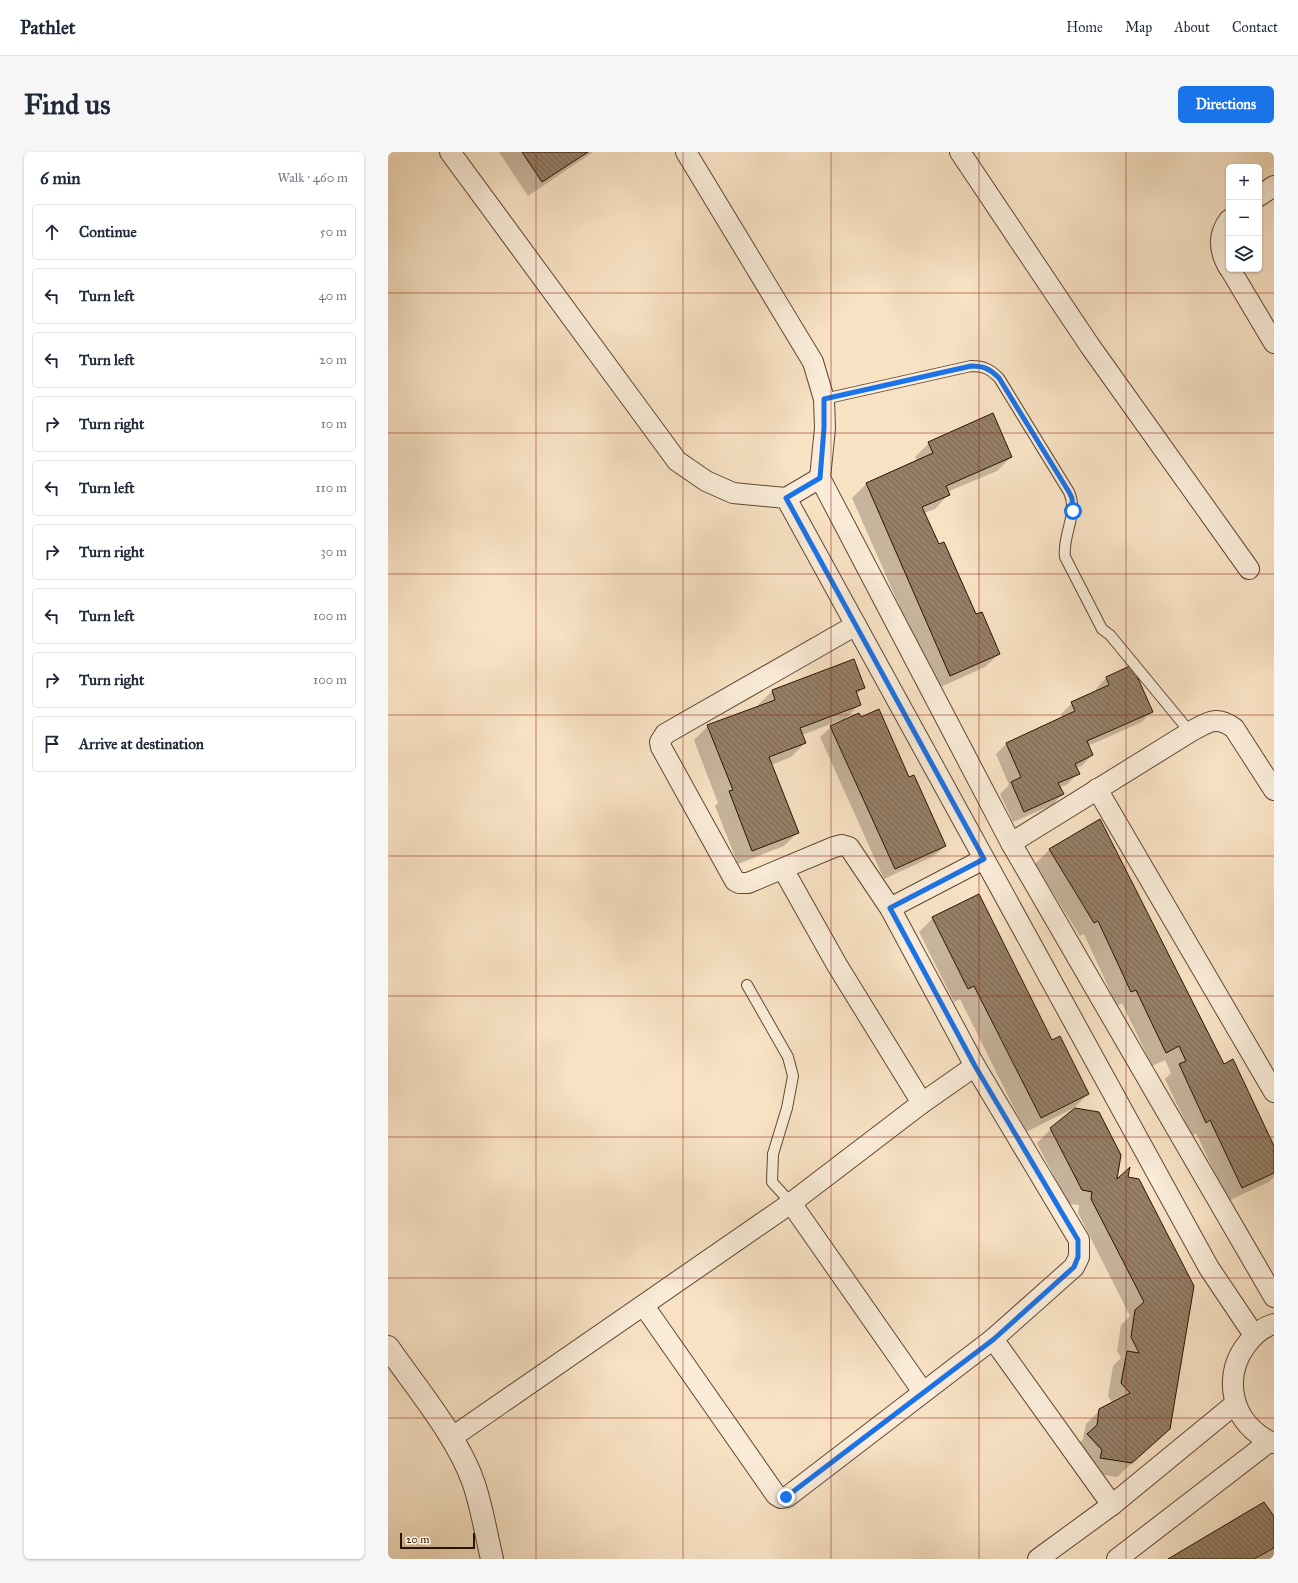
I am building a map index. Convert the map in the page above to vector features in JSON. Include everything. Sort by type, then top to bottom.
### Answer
[{"type":"street","points":[[450,152],[677,461],[706,481],[733,493],[786,498],[820,478]]},
{"type":"street","points":[[686,152],[813,362],[824,399],[824,428],[820,478],[1011,843],[1274,1297]]},
{"type":"street","points":[[960,152],[1090,346],[1249,569]]},
{"type":"street","points":[[1262,194],[1274,186]]},
{"type":"street","points":[[1226,226],[1219,240],[1222,256],[1226,263]]},
{"type":"street","points":[[1231,272],[1274,343]]},
{"type":"street","points":[[786,498],[1209,1268],[1254,1335]]},
{"type":"street","points":[[644,1306],[776,1495],[781,1498],[786,1497],[994,1339],[1074,1267],[1080,1248],[1078,1240],[975,1066],[890,908],[849,847],[842,845],[834,847],[748,883],[739,883],[735,880],[660,742],[665,734],[856,625]]},
{"type":"street","points":[[1011,843],[1190,732],[1208,722],[1216,720],[1225,722],[1234,728],[1274,790]]},
{"type":"street","points":[[1097,789],[1274,1092]]},
{"type":"street","points":[[890,908],[984,859]]},
{"type":"street","points":[[783,869],[837,965],[922,1103]]},
{"type":"street","points":[[451,1438],[791,1203],[922,1103],[975,1066]]},
{"type":"street","points":[[791,1203],[923,1392]]},
{"type":"street","points":[[1117,1559],[1271,1442],[1248,1426],[1235,1404],[1232,1379],[1239,1355],[1254,1335],[1274,1324]]},
{"type":"street","points":[[994,1339],[1112,1504]]},
{"type":"street","points":[[388,1347],[451,1438],[464,1461],[474,1485],[492,1559]]},
{"type":"street","points":[[1038,1559],[1112,1504],[1235,1404]]},
{"type":"lane","points":[[824,399],[971,366],[982,366],[992,370],[999,378],[1072,498],[1073,511],[1065,545],[1065,557],[1099,624],[1190,732]]},
{"type":"lane","points":[[747,985],[788,1057],[793,1076],[787,1108],[773,1154],[772,1182],[791,1203]]},
{"type":"building","points":[[522,152],[588,152],[542,182]]},
{"type":"building","points":[[993,413],[1012,457],[946,486],[950,495],[922,507],[939,544],[944,542],[976,614],[982,612],[1000,654],[950,676],[866,483],[933,453],[928,442]]},
{"type":"building","points":[[854,659],[865,688],[856,691],[861,705],[800,728],[806,743],[769,757],[799,833],[752,851],[729,791],[733,790],[707,725],[775,700],[772,690]]},
{"type":"building","points":[[1132,665],[1153,712],[1087,741],[1093,755],[1075,764],[1080,774],[1058,783],[1064,794],[1024,812],[1011,782],[1021,777],[1006,743],[1075,711],[1071,702],[1109,685],[1106,677]]},
{"type":"building","points":[[879,709],[909,777],[914,775],[946,846],[895,869],[830,726],[859,713],[861,717]]},
{"type":"building","points":[[1100,819],[1224,1064],[1233,1059],[1274,1146],[1274,1173],[1242,1188],[1210,1120],[1206,1123],[1179,1064],[1186,1061],[1179,1046],[1166,1053],[1136,990],[1131,992],[1098,921],[1094,923],[1049,849]]},
{"type":"building","points":[[979,894],[1052,1040],[1060,1036],[1089,1094],[1041,1118],[974,986],[968,989],[932,917]]},
{"type":"building","points":[[1075,1108],[1099,1112],[1121,1155],[1117,1179],[1130,1167],[1128,1177],[1139,1179],[1194,1286],[1170,1429],[1132,1463],[1100,1458],[1102,1450],[1087,1434],[1097,1425],[1099,1409],[1130,1393],[1121,1383],[1127,1351],[1139,1353],[1131,1337],[1135,1310],[1144,1302],[1091,1199],[1092,1192],[1082,1190],[1050,1128]]},
{"type":"building","points":[[1264,1502],[1274,1516],[1274,1548],[1254,1559],[1168,1559]]},
{"type":"route","points":[[786,1497],[994,1339],[1074,1267],[1080,1248],[1078,1240],[975,1066],[890,908],[984,859],[786,498],[820,478],[824,428],[824,399],[971,366],[982,366],[992,370],[999,378],[1069,492],[1072,498],[1073,511]]}]
